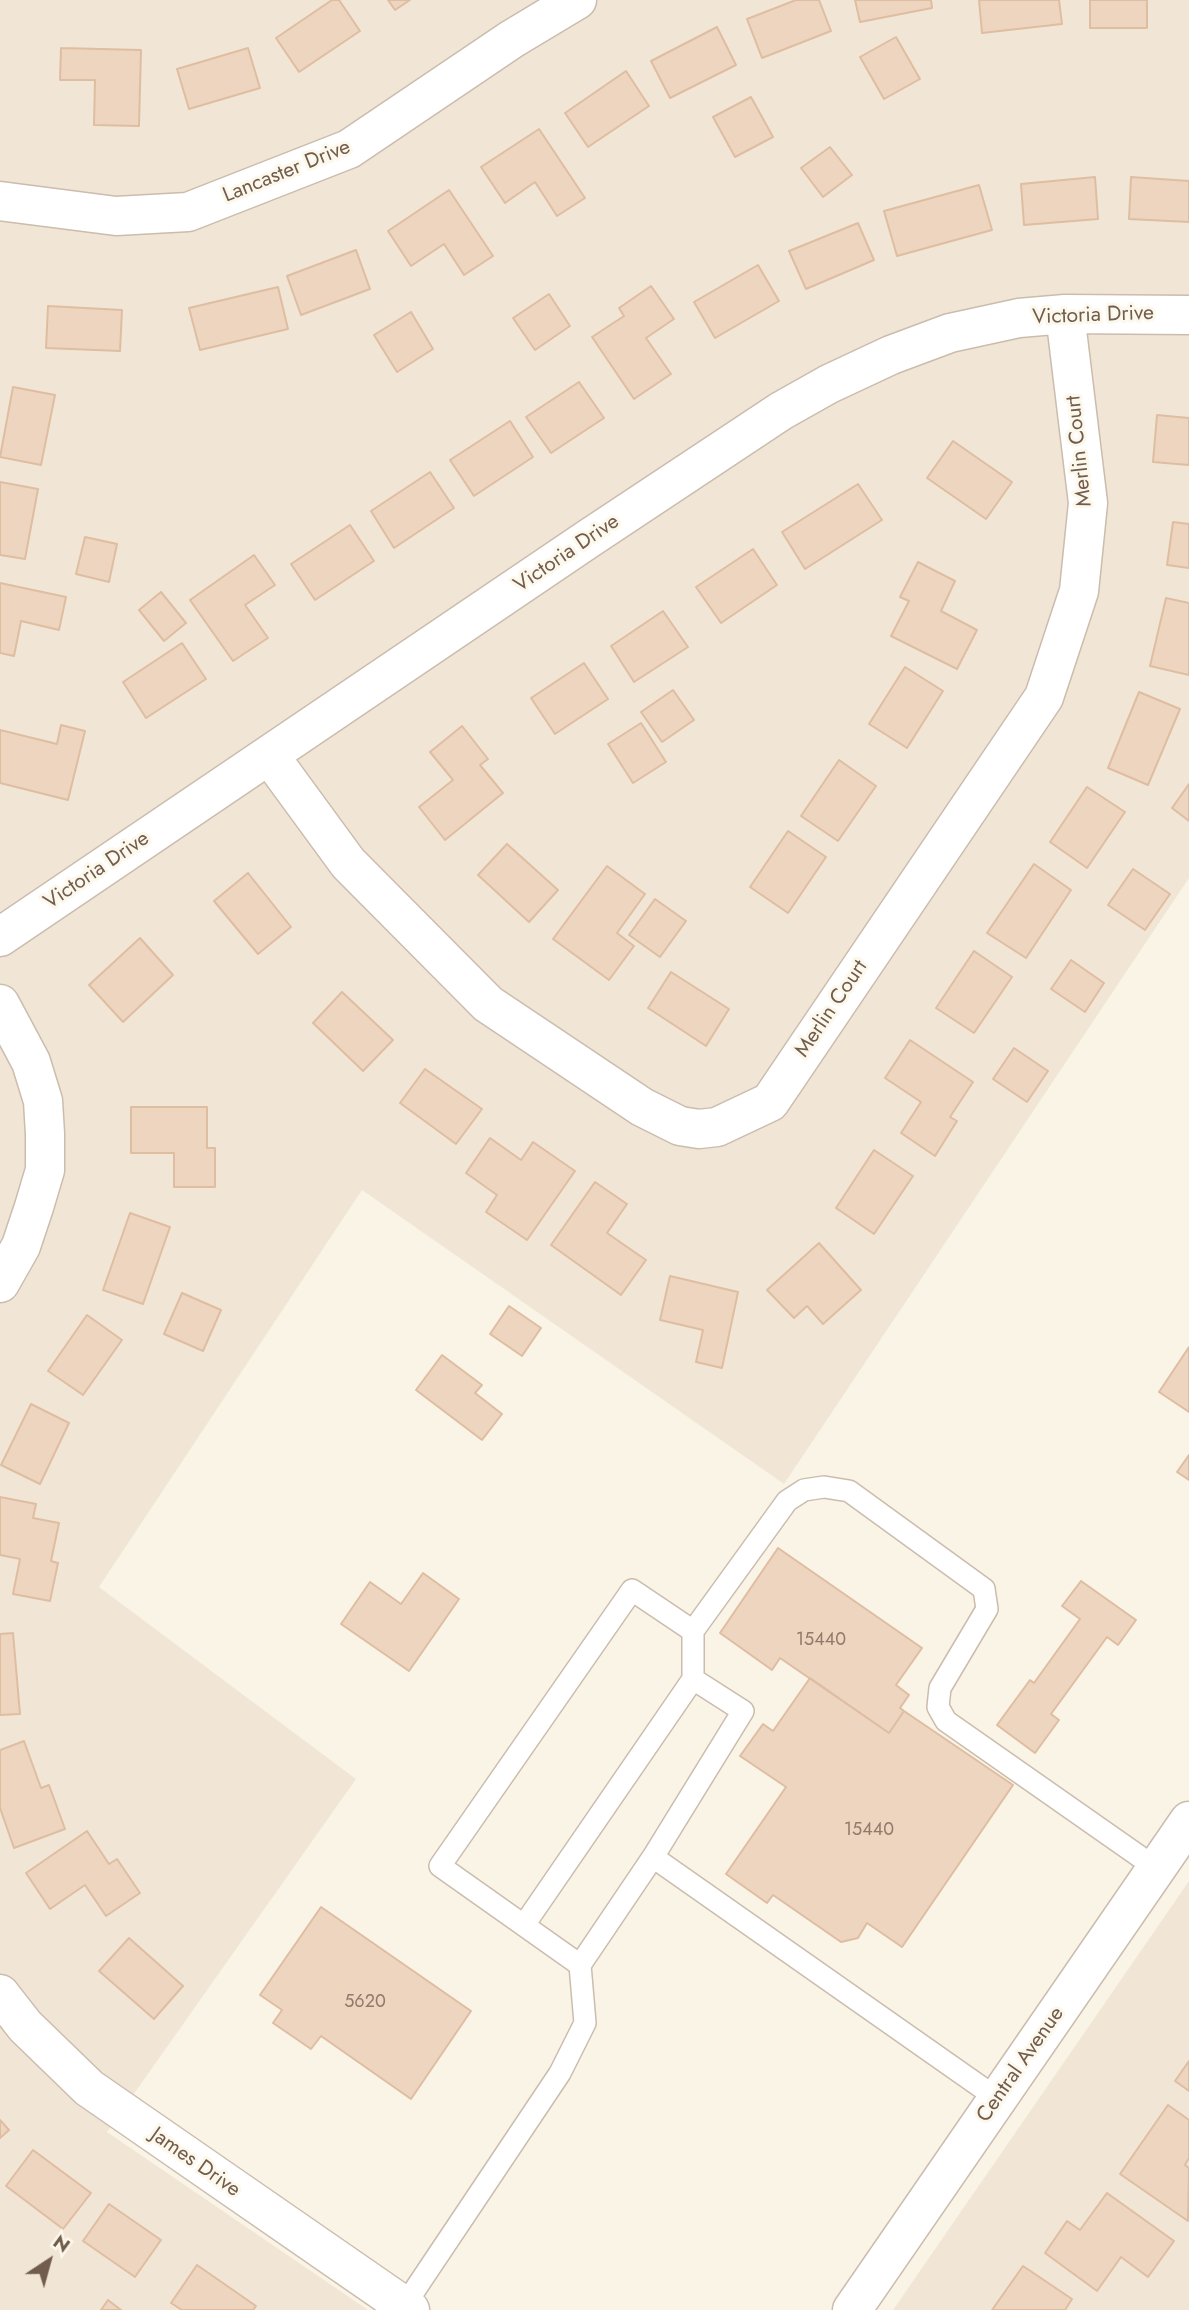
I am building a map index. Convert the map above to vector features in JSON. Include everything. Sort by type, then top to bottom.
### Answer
[{"type":"street","name":"Lancaster Drive","points":[[0,201],[116,216],[188,212],[349,149],[512,39],[577,0]]},
{"type":"street","name":"Victoria Drive","points":[[0,937],[781,411],[829,384],[891,355],[950,333],[1020,318],[1065,314],[1189,314]]},
{"type":"street","name":"Merlin Court","points":[[269,755],[348,863],[488,1004],[642,1107],[680,1126],[699,1129],[717,1127],[770,1102],[1044,697],[1079,591],[1088,503],[1065,314]]},
{"type":"street","points":[[0,1004],[31,1062],[43,1101],[46,1134],[45,1170],[34,1207],[21,1246],[0,1283]]},
{"type":"street","name":"Central Avenue","points":[[852,2310],[1189,1821]]},
{"type":"street","name":"James Drive","points":[[0,1994],[25,2026],[89,2088],[407,2308]]},
{"type":"lane","points":[[524,1925],[693,1679],[693,1631],[787,1501],[804,1490],[824,1487],[849,1491],[984,1589],[987,1609],[940,1688],[939,1707],[946,1721],[1156,1868]]},
{"type":"lane","points":[[580,1965],[440,1866],[632,1590],[693,1631]]},
{"type":"lane","points":[[407,2308],[560,2073],[585,2023],[580,1965],[653,1857],[743,1711],[693,1679]]},
{"type":"lane","points":[[653,1857],[998,2099]]},
{"type":"shaded area","points":[[0,0],[1189,0],[1189,878],[784,1484],[362,1190],[99,1587],[356,1779],[107,2132],[368,2310],[0,2310]]},
{"type":"shaded area","points":[[1189,1881],[1189,2310],[893,2310]]},
{"type":"building","points":[[332,0],[339,0],[360,31],[299,72],[276,38]]},
{"type":"building","points":[[388,0],[410,0],[395,10]]},
{"type":"building","points":[[796,0],[819,0],[831,31],[762,58],[747,19]]},
{"type":"building","points":[[855,0],[931,0],[932,8],[860,22]]},
{"type":"building","points":[[979,0],[1059,0],[1062,24],[982,33]]},
{"type":"building","points":[[1090,0],[1147,0],[1147,28],[1090,28]]},
{"type":"building","points":[[717,27],[736,65],[670,98],[651,61]]},
{"type":"building","points":[[896,37],[920,79],[884,99],[860,57]]},
{"type":"building","points":[[61,48],[141,50],[139,126],[94,125],[95,80],[60,80]]},
{"type":"building","points":[[248,48],[260,88],[189,109],[177,69]]},
{"type":"building","points":[[626,71],[649,106],[588,147],[565,113]]},
{"type":"building","points":[[751,97],[773,137],[735,157],[713,117]]},
{"type":"building","points":[[539,129],[585,198],[557,216],[535,182],[505,203],[481,167]]},
{"type":"building","points":[[830,147],[852,175],[823,197],[801,168]]},
{"type":"building","points":[[1095,177],[1098,219],[1024,225],[1021,184]]},
{"type":"building","points":[[1131,177],[1189,181],[1189,222],[1129,219]]},
{"type":"building","points":[[979,185],[992,230],[897,256],[884,211]]},
{"type":"building","points":[[449,190],[493,256],[464,275],[444,244],[411,266],[388,231]]},
{"type":"building","points":[[858,223],[874,260],[806,289],[789,251]]},
{"type":"building","points":[[356,250],[370,289],[301,315],[287,276]]},
{"type":"building","points":[[758,265],[779,301],[715,338],[694,302]]},
{"type":"building","points":[[651,286],[674,319],[646,338],[671,374],[634,399],[592,337],[624,316],[619,308]]},
{"type":"building","points":[[278,287],[288,329],[200,350],[189,308]]},
{"type":"building","points":[[549,294],[570,326],[535,350],[513,318]]},
{"type":"building","points":[[48,306],[122,310],[120,351],[46,348]]},
{"type":"building","points":[[411,312],[433,349],[397,372],[374,335]]},
{"type":"building","points":[[579,382],[604,418],[551,453],[526,417]]},
{"type":"building","points":[[13,387],[55,395],[41,465],[0,457]]},
{"type":"building","points":[[1157,415],[1189,418],[1189,465],[1153,462]]},
{"type":"building","points":[[510,421],[533,457],[474,496],[450,460]]},
{"type":"building","points":[[953,441],[1012,482],[986,519],[927,478]]},
{"type":"building","points":[[430,472],[454,508],[394,548],[371,511]]},
{"type":"building","points":[[0,482],[38,489],[25,559],[0,555]]},
{"type":"building","points":[[858,484],[882,520],[805,569],[782,532]]},
{"type":"building","points":[[1173,522],[1189,524],[1189,568],[1167,565]]},
{"type":"building","points":[[350,525],[374,561],[315,600],[291,564]]},
{"type":"building","points":[[85,537],[117,544],[109,582],[76,574]]},
{"type":"building","points":[[753,549],[777,585],[721,623],[696,587]]},
{"type":"building","points":[[254,555],[275,585],[245,605],[268,638],[233,661],[190,600]]},
{"type":"building","points":[[918,562],[955,581],[941,611],[977,630],[957,669],[891,636],[909,601],[900,597]]},
{"type":"building","points":[[0,583],[66,597],[59,630],[21,621],[14,656],[0,653]]},
{"type":"building","points":[[161,592],[186,623],[164,641],[139,610]]},
{"type":"building","points":[[1166,598],[1189,603],[1189,675],[1150,666]]},
{"type":"building","points":[[663,611],[688,647],[634,682],[611,646]]},
{"type":"building","points":[[182,643],[206,679],[146,718],[123,682]]},
{"type":"building","points":[[584,663],[608,699],[555,734],[531,698]]},
{"type":"building","points":[[905,667],[943,691],[907,748],[869,724]]},
{"type":"building","points":[[673,690],[694,720],[662,742],[641,712]]},
{"type":"building","points":[[1139,692],[1180,709],[1148,785],[1108,768]]},
{"type":"building","points":[[641,723],[666,762],[633,783],[608,744]]},
{"type":"building","points":[[61,725],[85,731],[68,800],[0,783],[0,730],[57,744]]},
{"type":"building","points":[[462,726],[488,759],[480,765],[503,793],[445,840],[419,807],[453,780],[430,752]]},
{"type":"building","points":[[839,760],[876,786],[838,841],[801,816]]},
{"type":"building","points":[[1189,784],[1189,821],[1172,808]]},
{"type":"building","points":[[1087,787],[1125,812],[1087,868],[1050,842]]},
{"type":"building","points":[[788,831],[826,857],[788,913],[750,887]]},
{"type":"building","points":[[507,844],[558,890],[529,922],[478,875]]},
{"type":"building","points":[[1034,864],[1071,890],[1026,958],[987,933]]},
{"type":"building","points":[[607,866],[645,894],[617,933],[634,946],[609,980],[553,939]]},
{"type":"building","points":[[1133,869],[1170,894],[1145,930],[1108,905]]},
{"type":"building","points":[[248,873],[291,927],[258,954],[214,901]]},
{"type":"building","points":[[655,899],[686,921],[660,957],[629,935]]},
{"type":"building","points":[[140,938],[173,975],[123,1022],[89,985]]},
{"type":"building","points":[[974,951],[1012,977],[974,1033],[936,1008]]},
{"type":"building","points":[[1071,960],[1104,983],[1085,1012],[1051,989]]},
{"type":"building","points":[[671,972],[729,1009],[706,1046],[648,1008]]},
{"type":"building","points":[[342,992],[393,1040],[363,1071],[313,1023]]},
{"type":"building","points":[[910,1040],[973,1082],[950,1117],[957,1121],[935,1156],[901,1133],[921,1102],[885,1078]]},
{"type":"building","points":[[1014,1048],[1048,1071],[1027,1102],[993,1079]]},
{"type":"building","points":[[425,1069],[482,1109],[456,1144],[400,1103]]},
{"type":"building","points":[[131,1107],[207,1107],[207,1148],[215,1148],[215,1187],[174,1187],[174,1153],[131,1153]]},
{"type":"building","points":[[490,1138],[521,1160],[533,1142],[575,1171],[527,1240],[486,1212],[497,1195],[466,1173]]},
{"type":"building","points":[[874,1150],[913,1176],[874,1234],[836,1208]]},
{"type":"building","points":[[595,1182],[627,1204],[607,1233],[646,1260],[621,1295],[551,1245]]},
{"type":"building","points":[[130,1213],[170,1227],[143,1304],[103,1290]]},
{"type":"building","points":[[819,1243],[861,1290],[823,1324],[807,1306],[794,1318],[767,1290]]},
{"type":"building","points":[[670,1276],[738,1292],[722,1368],[696,1362],[703,1330],[660,1320]]},
{"type":"building","points":[[182,1293],[221,1310],[203,1351],[164,1334]]},
{"type":"building","points":[[509,1306],[541,1328],[522,1356],[490,1334]]},
{"type":"building","points":[[87,1315],[122,1340],[83,1395],[48,1371]]},
{"type":"building","points":[[1189,1347],[1189,1412],[1159,1392]]},
{"type":"building","points":[[442,1355],[482,1385],[475,1393],[502,1414],[482,1440],[416,1390]]},
{"type":"building","points":[[31,1404],[69,1423],[40,1484],[1,1465]]},
{"type":"building","points":[[1189,1455],[1189,1480],[1177,1472]]},
{"type":"building","points":[[0,1497],[36,1504],[33,1518],[59,1523],[51,1561],[58,1563],[50,1601],[13,1594],[20,1559],[0,1555]]},
{"type":"building","points":[[778,1548],[922,1648],[896,1685],[909,1695],[900,1708],[904,1711],[889,1733],[780,1658],[772,1670],[720,1633]]},
{"type":"building","points":[[423,1573],[459,1599],[409,1671],[341,1624],[370,1582],[401,1604]]},
{"type":"building","points":[[1081,1581],[1136,1620],[1118,1645],[1107,1637],[1051,1714],[1059,1720],[1035,1753],[997,1725],[1030,1680],[1034,1683],[1080,1619],[1062,1606]]},
{"type":"building","points":[[13,1633],[20,1714],[0,1715],[0,1634]]},
{"type":"building","points":[[810,1678],[889,1733],[904,1711],[1013,1785],[902,1947],[867,1923],[858,1938],[841,1942],[773,1895],[767,1903],[726,1874],[786,1787],[740,1756],[763,1724],[773,1731]]},
{"type":"building","points":[[24,1741],[41,1788],[49,1785],[65,1829],[14,1848],[0,1808],[0,1750]]},
{"type":"building","points":[[87,1831],[109,1864],[117,1859],[140,1893],[106,1916],[85,1885],[50,1909],[26,1873]]},
{"type":"building","points":[[321,1907],[471,2011],[411,2099],[321,2036],[311,2049],[273,2023],[282,2010],[260,1995]]},
{"type":"building","points":[[129,1938],[183,1986],[154,2019],[99,1971]]},
{"type":"building","points":[[1189,2061],[1189,2091],[1175,2081]]},
{"type":"building","points":[[1168,2105],[1189,2120],[1189,2158],[1185,2165],[1189,2168],[1188,2221],[1120,2174]]},
{"type":"building","points":[[0,2120],[9,2130],[0,2138]]},
{"type":"building","points":[[33,2150],[91,2193],[63,2229],[6,2186]]},
{"type":"building","points":[[1107,2193],[1174,2241],[1148,2277],[1121,2257],[1097,2291],[1045,2253],[1067,2221],[1080,2230]]},
{"type":"building","points":[[109,2204],[161,2240],[135,2277],[83,2241]]},
{"type":"building","points":[[197,2265],[256,2306],[253,2310],[182,2310],[171,2303]]},
{"type":"building","points":[[1023,2266],[1072,2299],[1065,2310],[992,2310]]},
{"type":"building","points":[[108,2300],[121,2310],[101,2310]]}]
